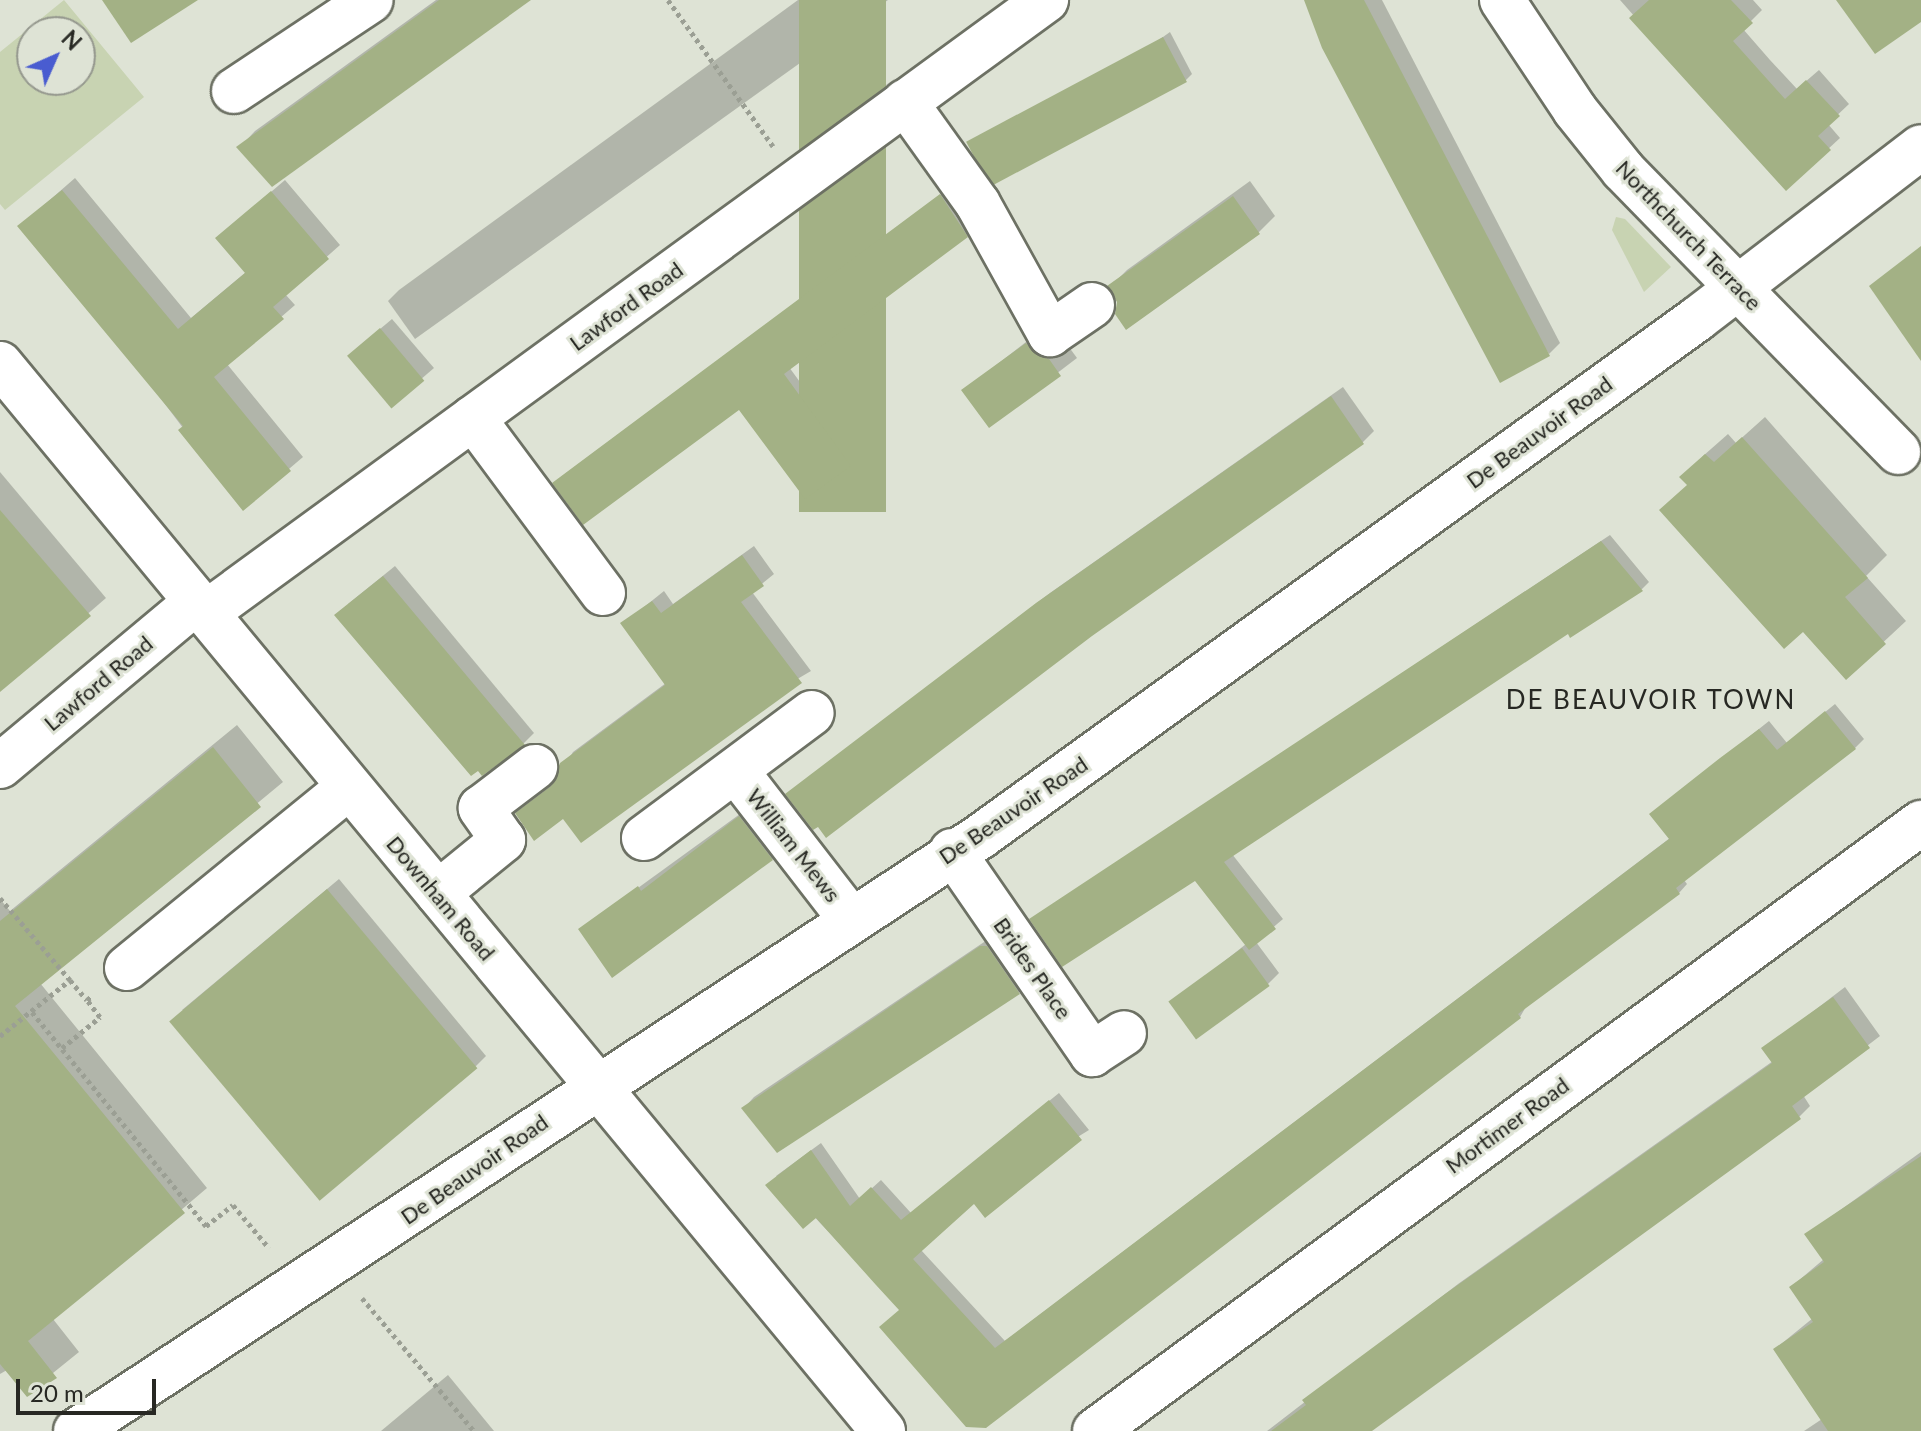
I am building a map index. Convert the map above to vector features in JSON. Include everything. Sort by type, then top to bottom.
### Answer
[{"type":"street","points":[[234,91],[371,0]]},
{"type":"street","name":"Lawford Road","points":[[0,766],[201,607],[473,418],[1046,0]]},
{"type":"street","name":"Northchurch Terrace","points":[[1502,0],[1575,110],[1623,170],[1739,285],[1898,452]]},
{"type":"street","points":[[905,102],[978,204],[1050,334],[1092,305]]},
{"type":"street","name":"De Beauvoir Road","points":[[76,1431],[952,851],[981,836],[1739,285],[1921,147]]},
{"type":"street","name":"Downham Road","points":[[0,364],[883,1431]]},
{"type":"street","points":[[473,418],[603,593]]},
{"type":"street","name":"William Mews","points":[[644,838],[812,713]]},
{"type":"street","points":[[438,893],[503,840],[481,808],[535,767]]},
{"type":"street","name":"William Mews","points":[[736,771],[851,920]]},
{"type":"street","points":[[127,968],[349,787]]},
{"type":"street","name":"Mortimer Road","points":[[1095,1431],[1921,823]]},
{"type":"street","name":"Brides Place","points":[[952,851],[1092,1054],[1124,1033]]},
{"type":"path","points":[[668,0],[798,181]]},
{"type":"path","points":[[0,898],[100,1017],[62,1048]]},
{"type":"path","points":[[87,1000],[127,968]]},
{"type":"path","points":[[0,1036],[70,980]]},
{"type":"path","points":[[32,1012],[206,1226],[233,1205],[316,1274],[474,1431]]},
{"type":"green space","points":[[64,0],[77,16],[44,16]]},
{"type":"green space","points":[[16,39],[16,96],[96,96],[96,39],[144,97],[5,210],[0,204],[0,52]]},
{"type":"green space","points":[[1616,217],[1625,219],[1671,267],[1644,292],[1612,230]]},
{"type":"building","points":[[102,0],[198,0],[131,43]]},
{"type":"building","points":[[439,0],[531,0],[272,187],[236,147]]},
{"type":"building","points":[[799,0],[886,0],[886,512],[799,512]]},
{"type":"building","points":[[1304,0],[1364,0],[1550,356],[1500,383],[1322,48]]},
{"type":"building","points":[[1649,0],[1731,0],[1753,23],[1733,41],[1785,99],[1806,80],[1840,116],[1818,136],[1831,150],[1786,191],[1629,18]]},
{"type":"building","points":[[1836,0],[1921,0],[1921,22],[1875,54]]},
{"type":"building","points":[[1163,37],[1187,82],[990,187],[966,142]]},
{"type":"building","points":[[62,190],[178,329],[245,273],[215,238],[271,191],[329,259],[273,307],[284,319],[214,377],[291,471],[243,511],[178,430],[183,426],[17,226]]},
{"type":"building","points":[[940,194],[968,237],[784,374],[851,466],[805,499],[739,410],[583,525],[552,483]]},
{"type":"building","points":[[1233,196],[1260,234],[1126,330],[1115,314],[1117,302],[1107,286]]},
{"type":"building","points":[[1921,246],[1921,361],[1869,286]]},
{"type":"building","points":[[380,328],[424,381],[391,408],[347,356]]},
{"type":"building","points":[[1026,343],[1037,355],[1049,359],[1061,376],[989,428],[961,390]]},
{"type":"building","points":[[1331,396],[1364,444],[1092,636],[826,838],[818,827],[813,830],[785,794],[1036,603]]},
{"type":"building","points":[[1742,437],[1868,578],[1845,597],[1886,644],[1846,680],[1803,632],[1784,649],[1659,510],[1687,485],[1679,477],[1705,454],[1714,462]]},
{"type":"building","points":[[0,510],[91,616],[0,692]]},
{"type":"building","points":[[1601,541],[1643,591],[1570,638],[1568,634],[1224,862],[1276,929],[1249,950],[1195,881],[1062,967],[1029,919]]},
{"type":"building","points":[[742,555],[764,586],[741,602],[802,683],[581,843],[563,819],[534,841],[515,813],[551,786],[560,763],[665,685],[620,623],[652,601],[661,613]]},
{"type":"building","points":[[383,576],[525,745],[482,776],[478,771],[471,776],[334,615]]},
{"type":"building","points":[[1825,711],[1856,749],[1676,888],[1680,894],[1518,1014],[1521,1018],[986,1428],[966,1427],[879,1327],[899,1310],[816,1218],[803,1229],[765,1185],[811,1150],[850,1206],[871,1187],[901,1220],[1049,1100],[1082,1140],[985,1218],[974,1204],[913,1259],[995,1348],[1669,839],[1649,814],[1720,758],[1759,729],[1777,750]]},
{"type":"building","points":[[213,747],[261,807],[15,1006],[185,1213],[28,1341],[57,1378],[27,1397],[0,1364],[0,921]]},
{"type":"building","points":[[739,816],[773,860],[612,978],[578,929],[638,886],[641,891]]},
{"type":"building","points":[[327,889],[477,1068],[320,1201],[169,1021]]},
{"type":"building","points":[[980,946],[987,946],[1020,994],[777,1153],[741,1108]]},
{"type":"building","points":[[1242,948],[1270,986],[1196,1040],[1168,1001]]},
{"type":"building","points":[[1833,997],[1870,1048],[1792,1106],[1801,1119],[1372,1431],[1271,1431],[1306,1405],[1302,1400],[1445,1294],[1772,1063],[1761,1048]]},
{"type":"building","points":[[1921,1156],[1921,1431],[1828,1431],[1773,1349],[1813,1322],[1789,1287],[1824,1262],[1804,1234]]},
{"type":"district","name":"DE BEAUVOIR TOWN","points":[[1651,700]]}]
